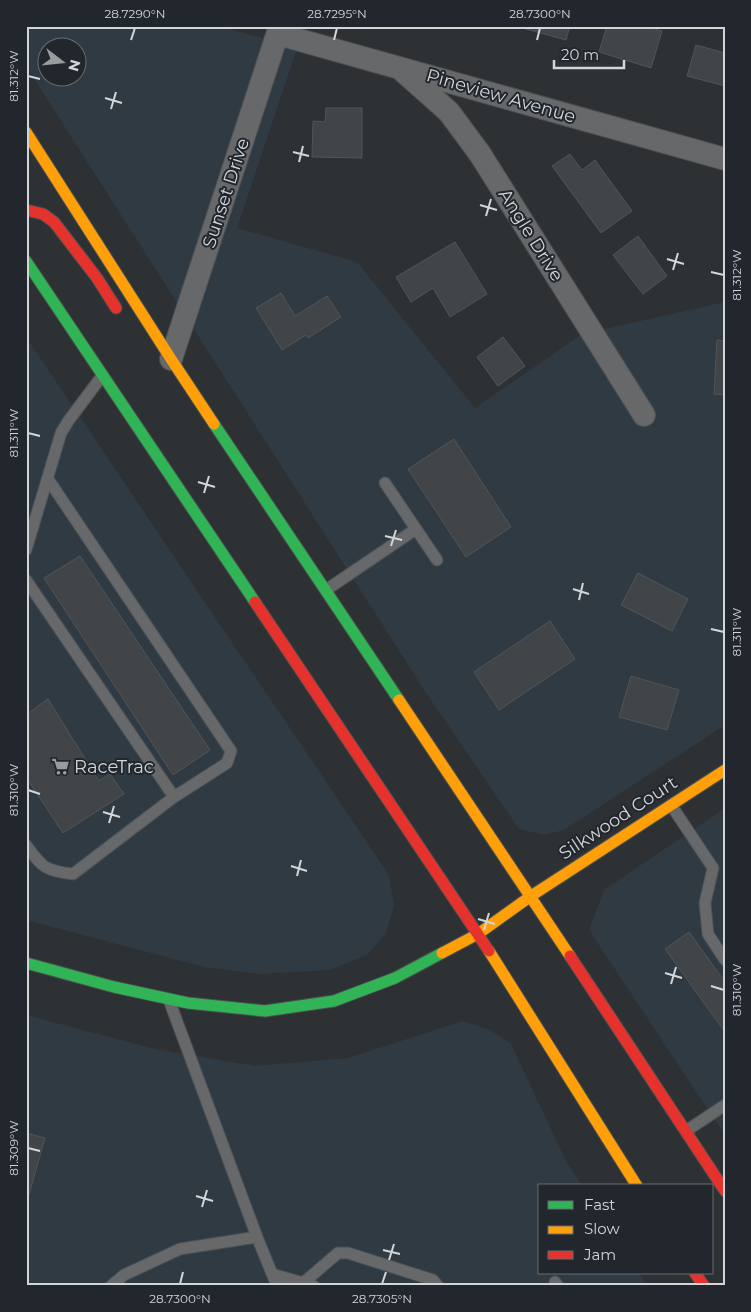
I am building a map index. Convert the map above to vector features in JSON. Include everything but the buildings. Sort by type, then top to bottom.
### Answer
[{"type":"main road","points":[[26,132],[166,360],[326,590],[531,896],[725,1191]]},
{"type":"main road","points":[[26,210],[43,214],[54,222],[97,278],[123,319]]},
{"type":"main road","points":[[26,261],[478,934],[636,1184]]},
{"type":"main road","name":"Silkwood Court","points":[[26,963],[188,1003],[265,1011],[334,1001],[395,978],[478,934],[531,896],[725,770]]},
{"type":"main road","points":[[696,1274],[704,1286]]},
{"type":"street","name":"Pineview Avenue","points":[[279,30],[400,68],[725,159]]},
{"type":"street","name":"Sunset Drive","points":[[166,360],[279,30]]},
{"type":"street","name":"Angle Drive","points":[[400,68],[449,112],[480,154],[644,415]]},
{"type":"lane","points":[[26,550],[62,433],[69,420],[102,376]]},
{"type":"lane","points":[[26,845],[40,864],[54,872],[73,874],[174,797],[227,763],[230,750],[48,479]]},
{"type":"lane","points":[[385,483],[437,560]]},
{"type":"lane","points":[[326,590],[416,529]]},
{"type":"lane","points":[[26,580],[174,797]]},
{"type":"lane","points":[[672,805],[713,868],[705,904],[708,934],[725,960]]},
{"type":"lane","points":[[168,998],[277,1286]]},
{"type":"lane","points":[[686,1131],[725,1105]]},
{"type":"lane","points":[[111,1286],[124,1275],[180,1249],[257,1237]]},
{"type":"lane","points":[[272,1274],[309,1284],[338,1253],[348,1253],[433,1280],[438,1286]]},
{"type":"shaded area","points":[[26,26],[219,26],[297,48],[237,228],[357,262],[475,408],[582,334],[725,302],[725,725],[564,830],[544,835],[519,829],[428,696],[40,88],[88,88],[88,38],[38,38],[38,85],[26,66]]},
{"type":"shaded area","points":[[26,337],[389,875],[394,906],[386,933],[367,955],[329,970],[259,974],[204,967],[26,920]]},
{"type":"shaded area","points":[[725,808],[725,1135],[589,930],[604,890]]},
{"type":"shaded area","points":[[26,1015],[155,1049],[255,1066],[348,1058],[463,1021],[490,1030],[511,1044],[566,1161],[581,1184],[538,1184],[538,1274],[640,1274],[648,1286],[26,1286]]},
{"type":"traffic: fast","points":[[26,261],[255,602]]},
{"type":"traffic: fast","points":[[214,424],[399,700]]},
{"type":"traffic: fast","points":[[26,963],[114,987],[188,1003],[265,1011],[334,1001],[395,978],[442,953]]},
{"type":"traffic: slow","points":[[26,132],[214,424]]},
{"type":"traffic: slow","points":[[399,700],[570,956]]},
{"type":"traffic: slow","points":[[531,896],[725,770]]},
{"type":"traffic: slow","points":[[442,953],[478,934],[531,896]]},
{"type":"traffic: slow","points":[[489,951],[636,1184]]},
{"type":"traffic: jam","points":[[26,210],[43,214],[54,222],[97,278],[116,308]]},
{"type":"traffic: jam","points":[[255,602],[489,951]]},
{"type":"traffic: jam","points":[[570,956],[725,1191]]},
{"type":"traffic: jam","points":[[696,1274],[704,1286]]},
{"type":"place","name":"RaceTrac","points":[[60,767]]}]
